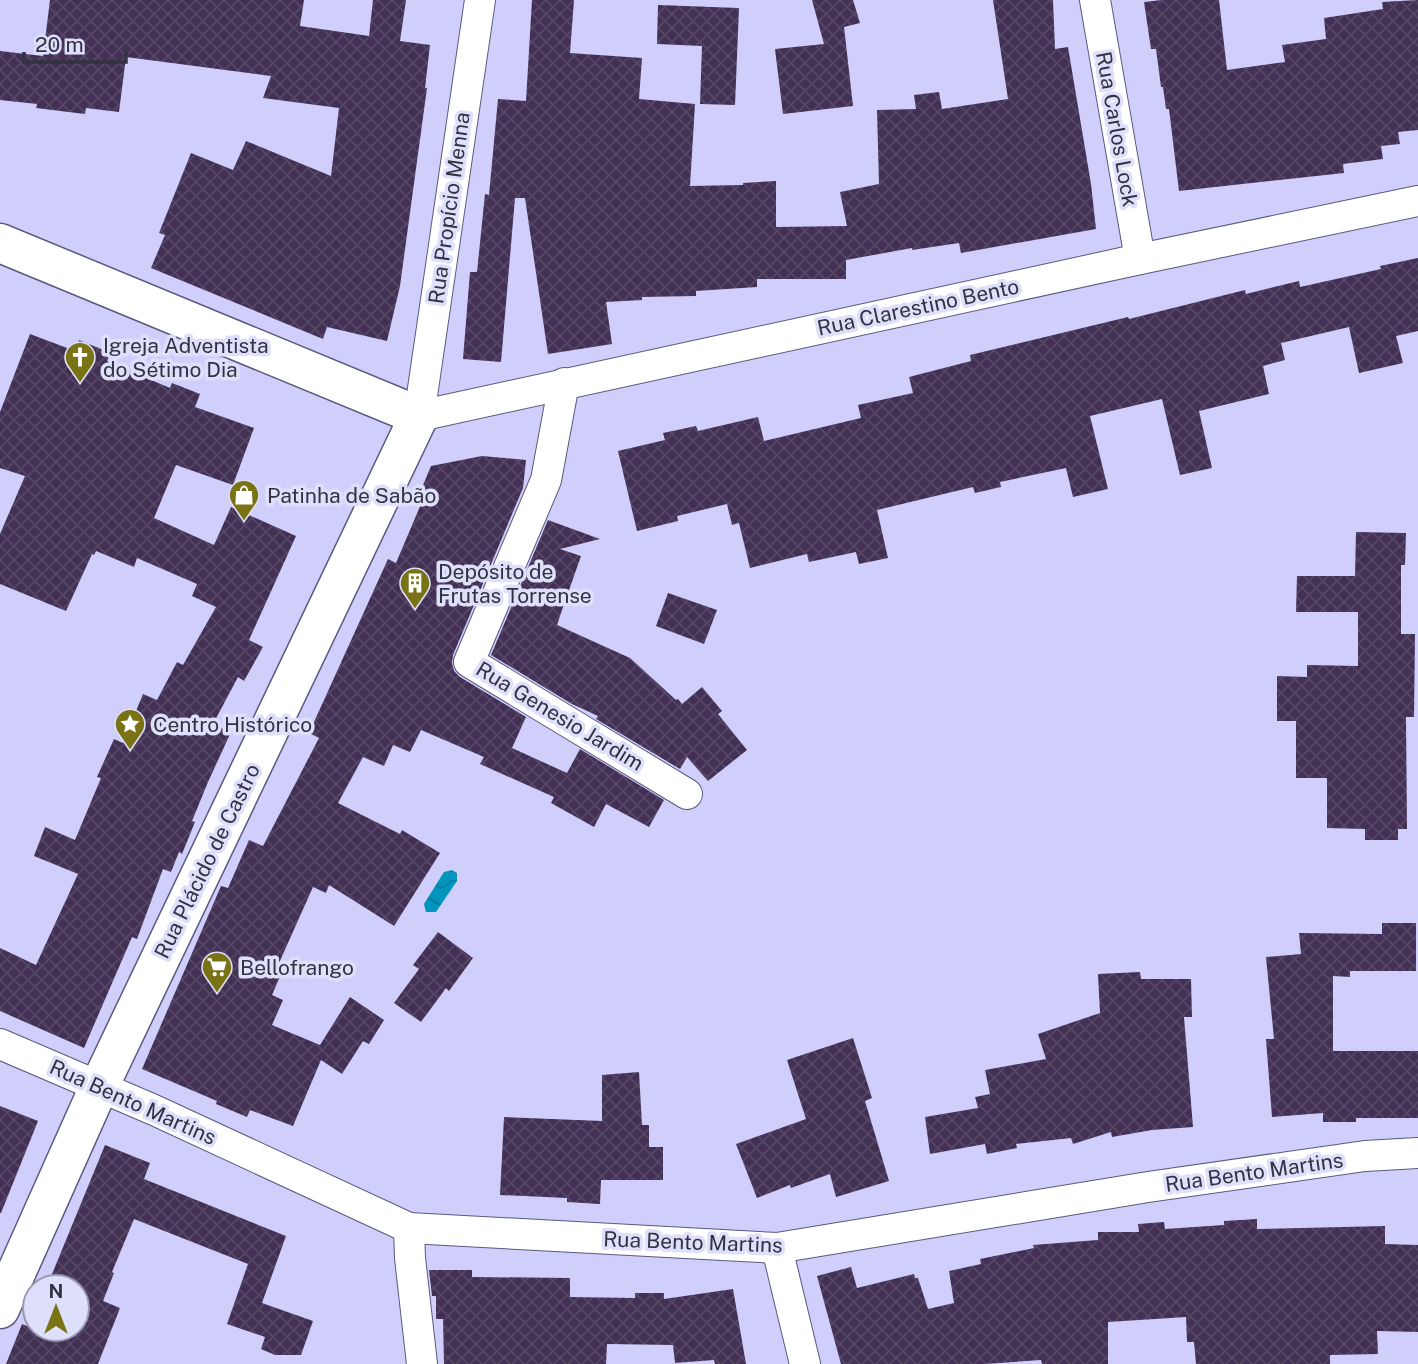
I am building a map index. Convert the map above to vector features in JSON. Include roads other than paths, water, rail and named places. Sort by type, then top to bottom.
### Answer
[{"type":"main road","points":[[0,243],[419,416]]},
{"type":"main road","name":"Rua Plácido de Castro","points":[[0,1309],[99,1087],[419,416]]},
{"type":"street","name":"Rua Propício Menna","points":[[419,416],[480,0]]},
{"type":"street","name":"Rua Carlos Lock","points":[[1095,0],[1140,259]]},
{"type":"street","name":"Rua Clarestino Bento","points":[[419,416],[1418,201]]},
{"type":"street","name":"Rua Genesio Jardim","points":[[564,383],[546,480],[469,662],[687,794]]},
{"type":"street","name":"Rua Bento Martins","points":[[0,1044],[154,1110],[410,1228],[777,1248],[1148,1187],[1365,1156],[1418,1153]]},
{"type":"street","points":[[410,1228],[410,1258],[422,1364]]},
{"type":"street","points":[[777,1248],[805,1364]]},
{"type":"water","points":[[452,870],[457,873],[457,881],[436,912],[426,912],[424,904],[444,872]]},
{"type":"place","name":"Igreja Adventista do Sétimo Dia","points":[[80,384]]},
{"type":"place","name":"Patinha de Sabão","points":[[244,522]]},
{"type":"place","name":"Depósito de Frutas Torrense","points":[[415,610]]},
{"type":"place","name":"Centro Histórico","points":[[130,751]]},
{"type":"place","name":"Bellofrango","points":[[217,994]]}]
